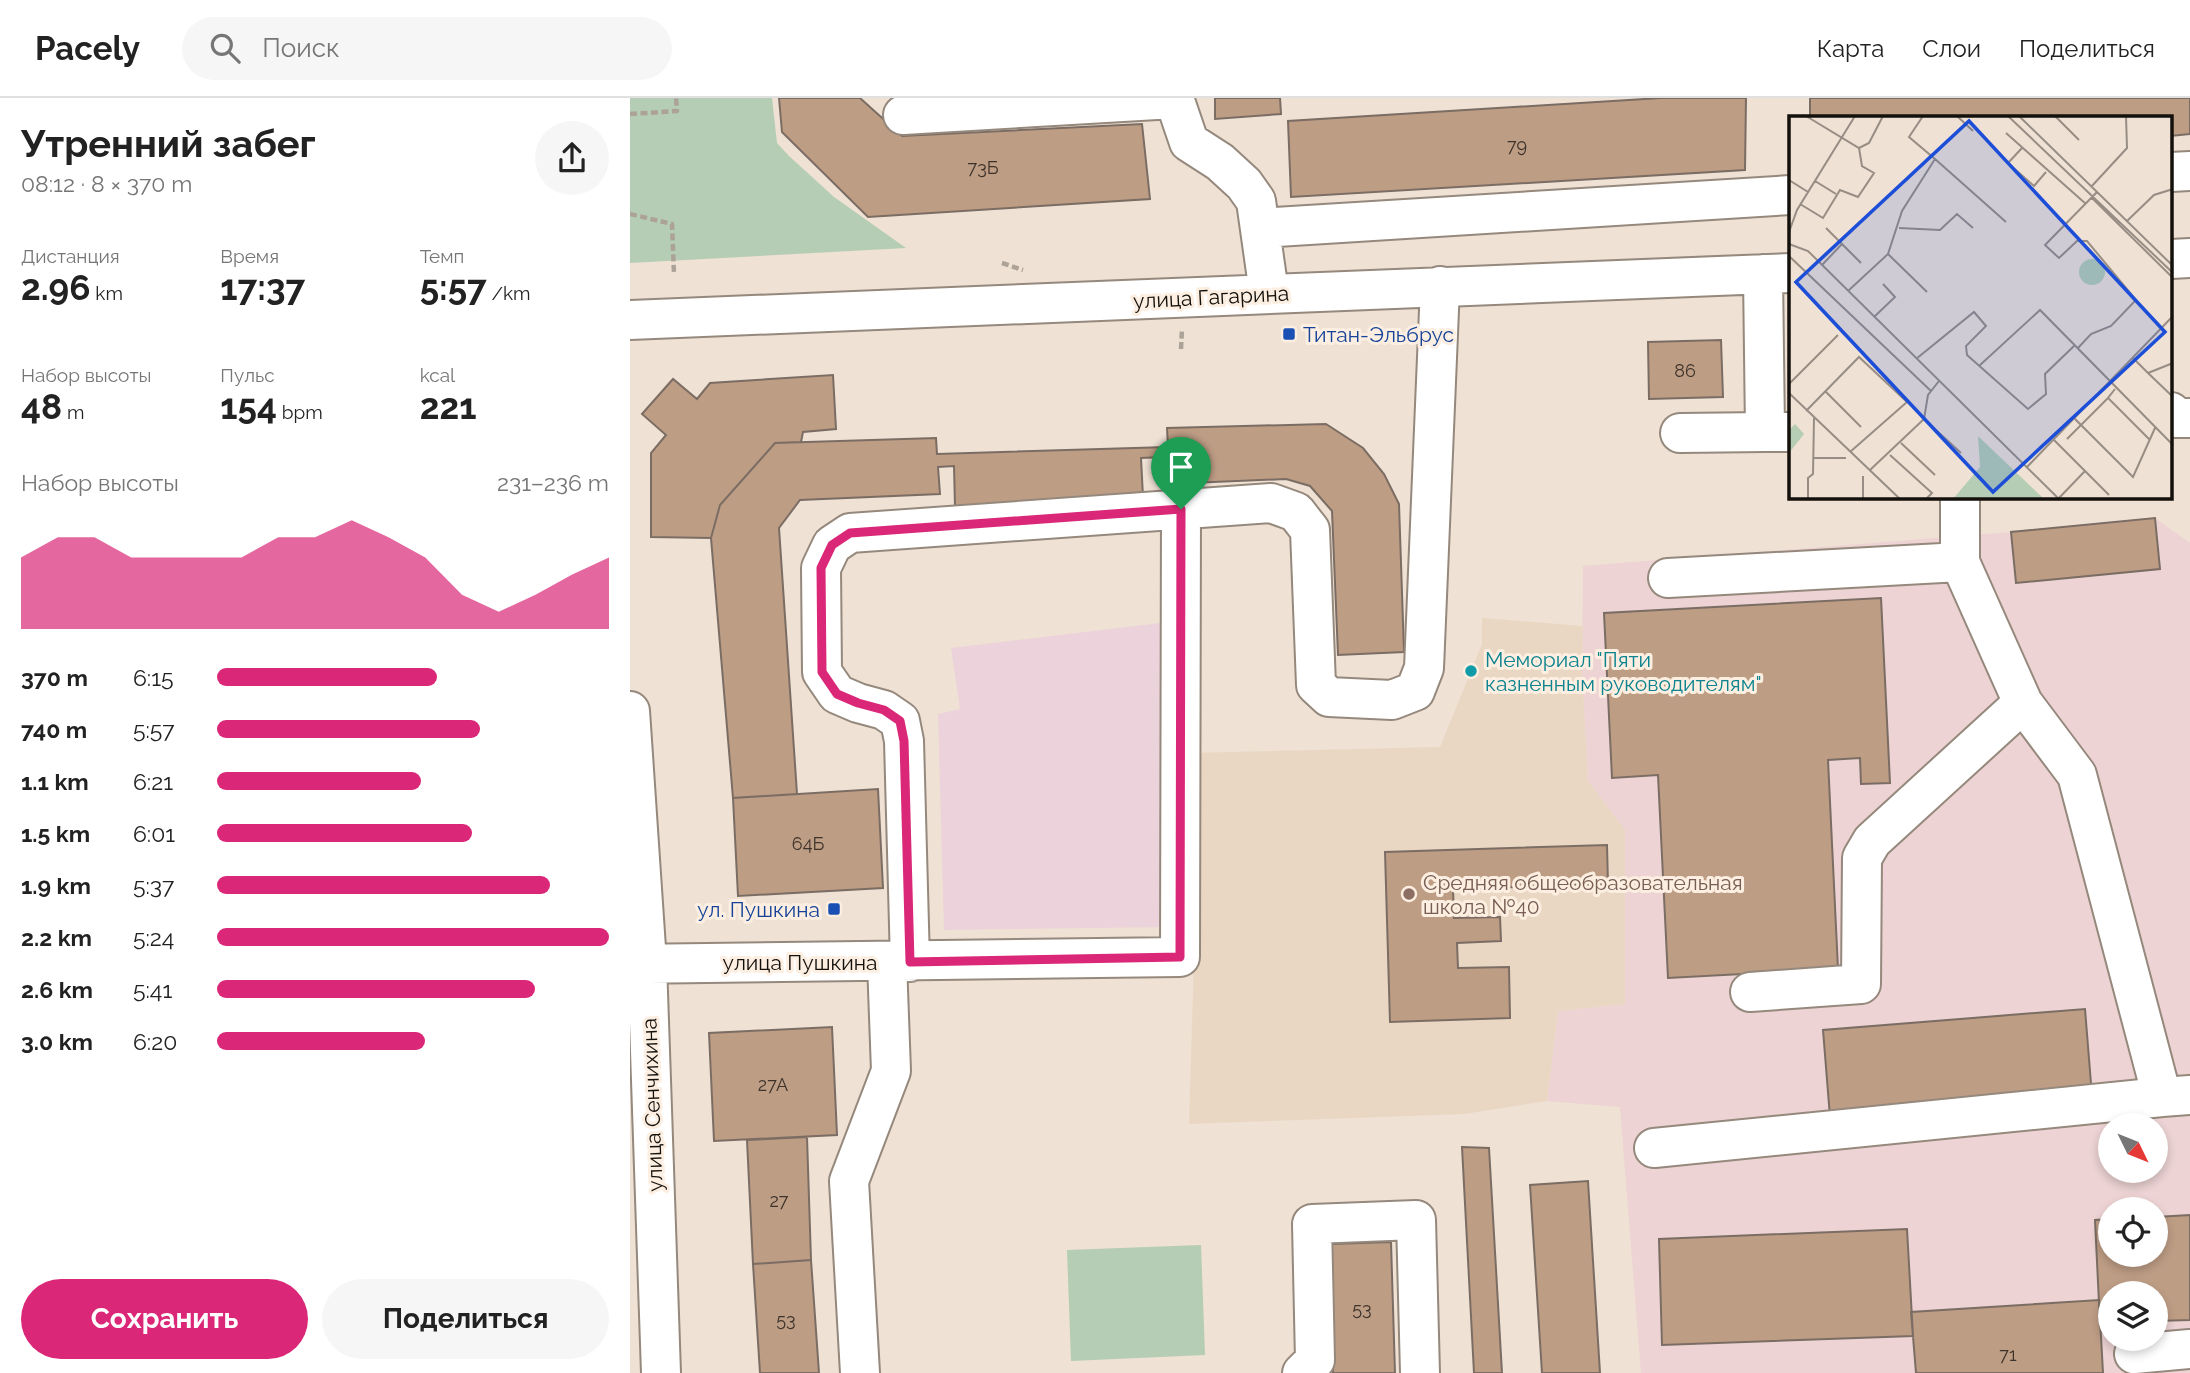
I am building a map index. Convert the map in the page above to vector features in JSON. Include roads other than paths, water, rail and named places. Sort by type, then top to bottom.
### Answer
[{"type":"street","points":[[903,115],[1174,99],[1189,142],[1220,162],[1244,184],[1256,201],[1269,293]]},
{"type":"street","points":[[2172,172],[2190,171]]},
{"type":"street","points":[[1260,228],[1789,195]]},
{"type":"street","points":[[2172,259],[2190,258]]},
{"type":"street","points":[[1680,433],[1778,432],[1777,274]]},
{"type":"street","name":"улица Гагарина","points":[[630,320],[1777,274]]},
{"type":"street","points":[[860,1373],[849,1181],[891,1071],[899,962],[904,741],[900,721],[884,710],[837,694],[822,672],[821,568],[832,545],[850,533],[1271,503],[1296,512],[1310,530],[1317,685],[1329,697],[1392,700],[1415,691],[1424,668],[1440,286]]},
{"type":"street","points":[[2172,418],[2190,418]]},
{"type":"street","points":[[1654,1148],[2176,1096],[2077,775],[2023,704],[1960,562],[1960,499]]},
{"type":"street","name":"улица Пушкина","points":[[639,964],[1180,957],[1181,509]]},
{"type":"street","points":[[1668,578],[1960,562]]},
{"type":"street","points":[[1749,992],[1861,984],[1862,858],[1872,841],[2023,704]]},
{"type":"street","name":"улица Сенчихина","points":[[630,711],[642,1149],[661,1373]]},
{"type":"street","points":[[1303,1373],[1315,1360],[1312,1224],[1416,1220],[1420,1373]]},
{"type":"street","points":[[2134,1354],[2190,1349]]},
{"type":"place","name":"Титан-Эльбрус","points":[[1289,334]]},
{"type":"place","name":"Мемориал \"Пяти казненным руководителям\"","points":[[1471,671]]},
{"type":"place","name":"Средняя общеобразовательная школа №40","points":[[1409,894]]},
{"type":"place","name":"ул. Пушкина","points":[[834,909]]}]
